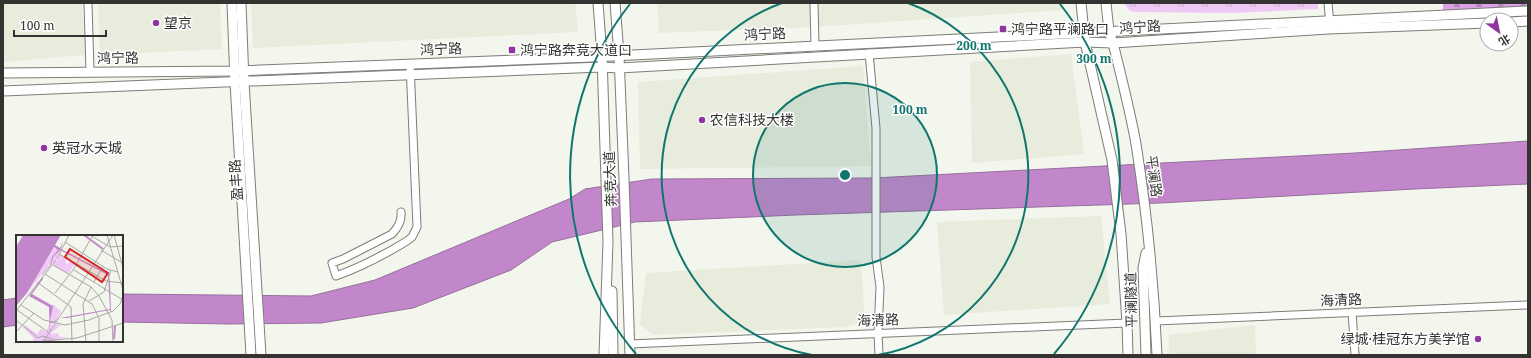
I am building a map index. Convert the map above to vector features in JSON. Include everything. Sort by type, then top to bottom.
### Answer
[{"type":"main road","name":"盈丰路","points":[[232,3],[239,71]]},
{"type":"main road","name":"盈丰路","points":[[241,3],[239,82],[251,355]]},
{"type":"main road","name":"奔竞大道","points":[[598,3],[602,56],[608,242],[604,355]]},
{"type":"main road","name":"奔竞大道","points":[[615,3],[619,55],[630,355]]},
{"type":"main road","points":[[1081,3],[1085,42],[1112,160],[1122,250],[1128,355]]},
{"type":"main road","name":"平澜路","points":[[1106,3],[1109,31],[1136,143],[1146,217],[1156,321],[1157,355]]},
{"type":"main road","name":"鸿宁路","points":[[3,91],[602,67],[619,68],[1085,42],[1113,43],[1330,25],[1528,11]]},
{"type":"main road","name":"鸿宁路","points":[[3,74],[239,71],[602,56],[1109,31],[1479,22]]},
{"type":"main road","name":"盈丰路","points":[[239,82],[261,355]]},
{"type":"main road","name":"平澜隧道","points":[[1146,355],[1143,268],[1148,244]]},
{"type":"main road","name":"平澜隧道","points":[[1122,250],[1129,267],[1132,355]]},
{"type":"main road","points":[[608,254],[612,275],[613,355]]},
{"type":"main road","points":[[624,355],[627,260]]},
{"type":"street","points":[[88,3],[90,72]]},
{"type":"street","points":[[814,3],[815,45]]},
{"type":"street","points":[[1328,3],[1330,25]]},
{"type":"street","points":[[869,53],[876,128],[876,258],[880,288],[878,355]]},
{"type":"street","points":[[402,212],[402,218],[398,227],[392,234],[332,263],[336,276],[357,269],[372,261],[407,241],[416,232],[410,64]]},
{"type":"street","name":"海清路","points":[[1156,321],[1528,306]]},
{"type":"street","points":[[1352,312],[1355,355]]},
{"type":"street","name":"海清路","points":[[630,344],[1127,323]]},
{"type":"shaded area","points":[[3,3],[82,3],[85,55],[3,62]]},
{"type":"shaded area","points":[[98,3],[220,3],[222,49],[100,55]]},
{"type":"shaded area","points":[[251,3],[575,3],[578,32],[253,48]]},
{"type":"shaded area","points":[[657,3],[1062,3],[1062,10],[815,27],[659,33]]},
{"type":"shaded area","points":[[1071,54],[1084,154],[972,163],[970,62]]},
{"type":"shaded area","points":[[863,66],[871,166],[640,169],[638,82]]},
{"type":"shaded area","points":[[1528,141],[1528,184],[1160,203],[635,222],[552,242],[511,270],[413,308],[321,323],[228,324],[123,322],[123,294],[311,296],[375,280],[569,199],[585,189],[652,179],[873,178],[1355,153]]},
{"type":"shaded area","points":[[1101,216],[1110,304],[944,315],[937,222]]},
{"type":"shaded area","points":[[861,260],[865,322],[844,327],[653,335],[640,324],[646,273]]},
{"type":"shaded area","points":[[16,298],[16,325],[3,327],[3,300]]},
{"type":"shaded area","points":[[1255,325],[1256,355],[1169,355],[1169,335]]},
{"type":"green space","points":[[1124,3],[1318,3],[1318,9],[1233,13],[1133,12],[1128,9]]},
{"type":"green space","points":[[1443,3],[1528,3],[1528,8],[1443,13]]},
{"type":"place","name":"望京","points":[[156,23]]},
{"type":"place","name":"鸿宁路平澜路口","points":[[1003,29]]},
{"type":"place","name":"鸿宁路奔竞大道口","points":[[512,50]]},
{"type":"place","name":"农信科技大楼","points":[[702,120]]},
{"type":"place","name":"英冠水天城","points":[[44,148]]},
{"type":"place","name":"绿城·桂冠东方美学馆","points":[[1478,339]]}]
